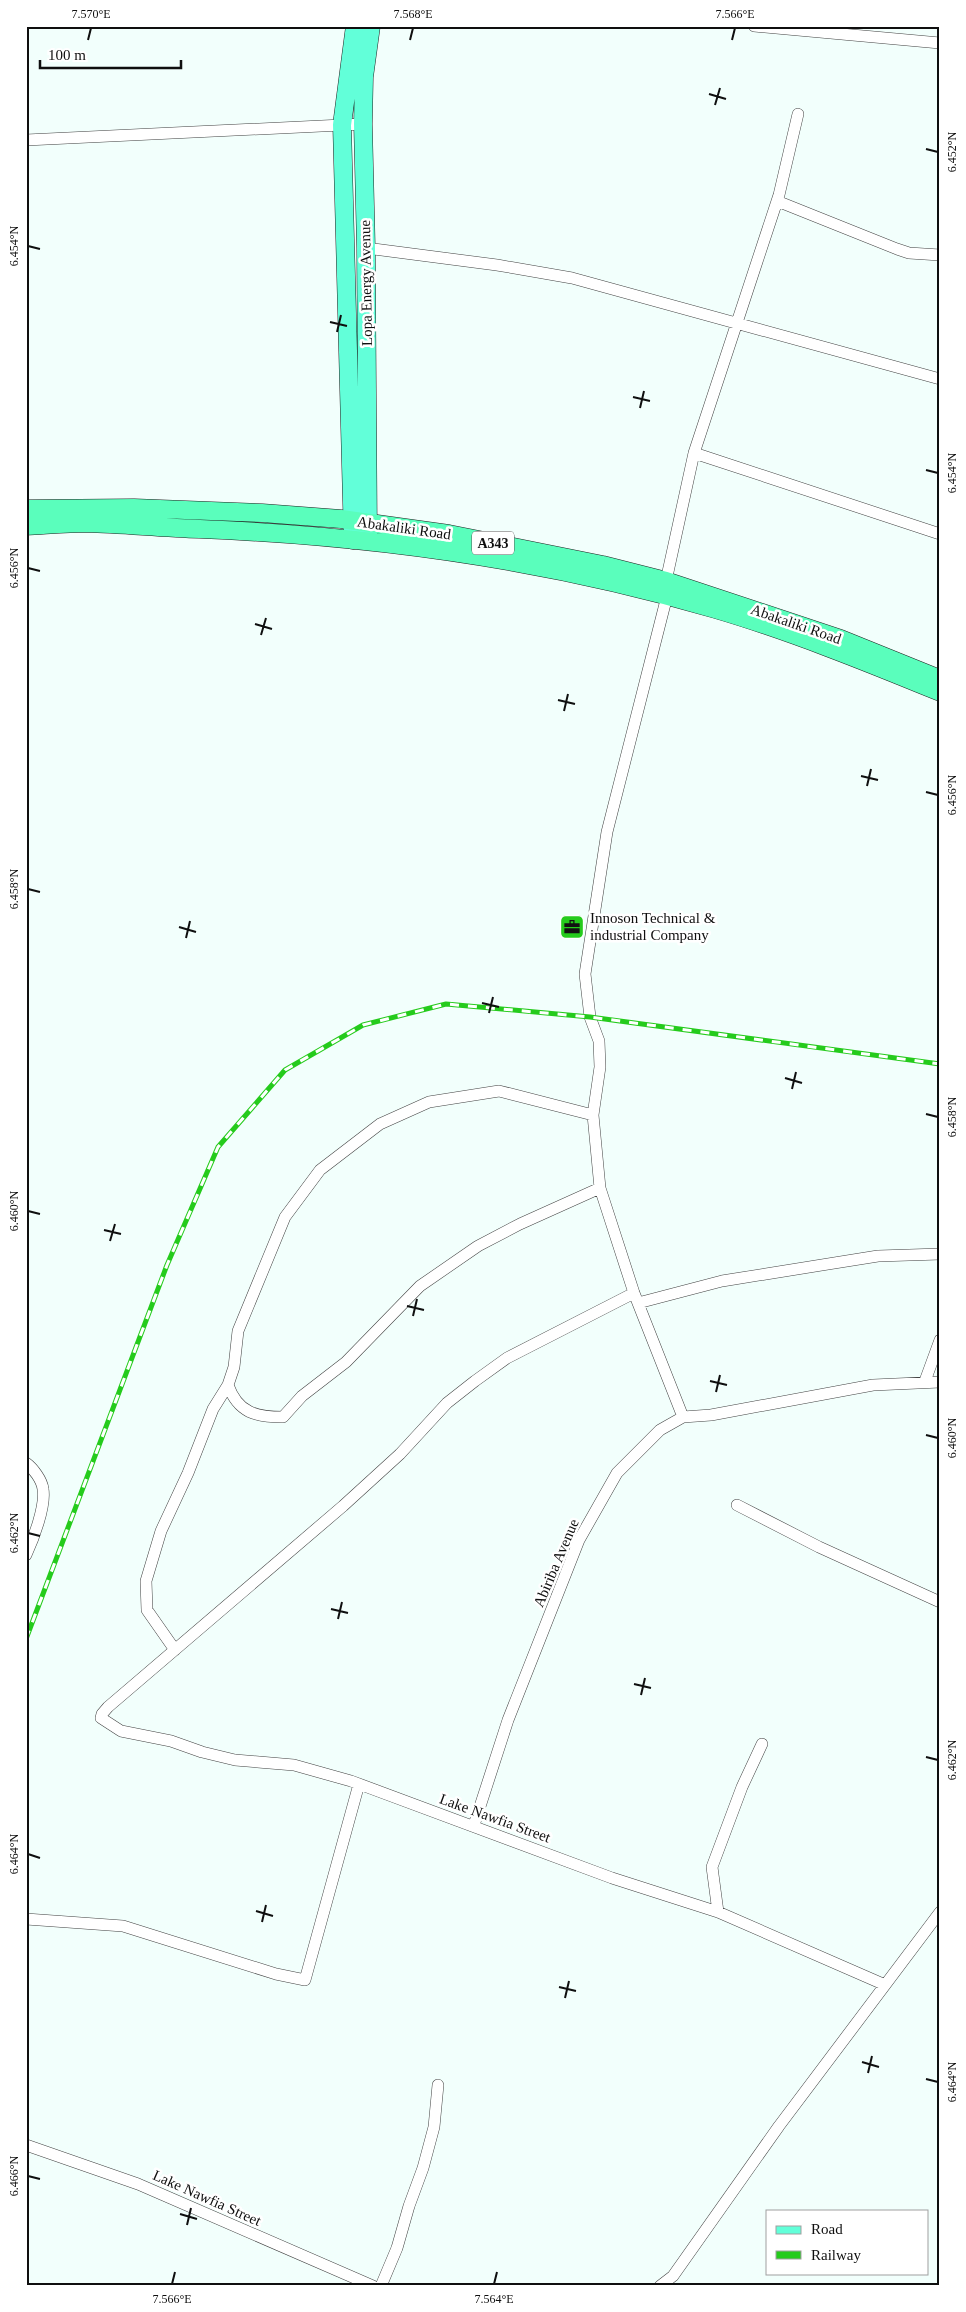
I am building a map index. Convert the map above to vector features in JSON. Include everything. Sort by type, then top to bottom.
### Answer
[{"type":"highway","name":"Abakaliki Road","points":[[26,509],[134,508],[262,513],[361,522],[484,541],[603,565],[940,692]]},
{"type":"highway","name":"Abakaliki Road","points":[[26,526],[85,523],[269,532],[361,540],[524,565],[599,579],[666,588],[841,639],[940,679]]},
{"type":"main road","name":"Lopa Energy Avenue","points":[[356,26],[342,125],[361,522]]},
{"type":"main road","name":"Lopa Energy Avenue","points":[[361,540],[366,248],[363,124],[364,77],[371,26]]},
{"type":"street","points":[[754,26],[940,43]]},
{"type":"street","points":[[683,1417],[636,1298],[600,1188],[592,1115],[600,1058],[599,1041],[590,1017],[586,974],[607,832],[666,588],[694,453],[777,201],[798,114]]},
{"type":"street","points":[[26,140],[363,124]]},
{"type":"street","points":[[777,201],[896,249],[909,253],[940,255]]},
{"type":"street","points":[[366,248],[497,264],[572,278],[736,325],[940,379]]},
{"type":"street","points":[[694,453],[940,534]]},
{"type":"street","points":[[592,1115],[499,1091],[428,1102],[367,1132],[320,1170],[285,1217],[238,1331],[234,1367],[228,1385],[213,1409],[188,1473],[161,1531],[146,1581],[147,1610],[175,1650],[343,1506],[400,1454],[448,1403],[507,1358],[636,1298],[722,1281],[878,1256],[940,1254]]},
{"type":"street","points":[[228,1385],[232,1396],[241,1407],[252,1413],[267,1417],[284,1418],[302,1396],[346,1362],[420,1286],[478,1246],[520,1224],[600,1188]]},
{"type":"street","points":[[925,1381],[940,1340]]},
{"type":"street","name":"Abiriba Avenue","points":[[474,1825],[508,1720],[579,1540],[617,1473],[660,1430],[683,1417],[710,1415],[873,1385],[925,1381],[940,1382]]},
{"type":"street","points":[[26,1463],[32,1468],[43,1490],[40,1516],[26,1555]]},
{"type":"street","points":[[736,1505],[819,1547],[940,1602]]},
{"type":"street","name":"Lake Nawfia Street","points":[[175,1650],[108,1707],[101,1718],[110,1726],[129,1733],[171,1742],[202,1752],[235,1760],[294,1765],[359,1784],[474,1825],[612,1878],[718,1912],[883,1984]]},
{"type":"street","points":[[718,1912],[712,1867],[742,1787],[762,1744]]},
{"type":"street","points":[[26,1919],[123,1926],[276,1974],[305,1980],[359,1784]]},
{"type":"street","points":[[660,2286],[670,2281],[779,2126],[883,1984],[940,1912]]},
{"type":"street","points":[[381,2286],[397,2248],[409,2206],[423,2168],[434,2127],[438,2085]]},
{"type":"street","name":"Lake Nawfia Street","points":[[26,2145],[138,2184],[373,2286]]},
{"type":"railway","points":[[26,1639],[167,1265],[218,1147],[285,1070],[363,1025],[446,1004],[590,1017],[940,1064]]},
{"type":"place","name":"Innoson Technical & industrial Company","points":[[572,927]]}]
